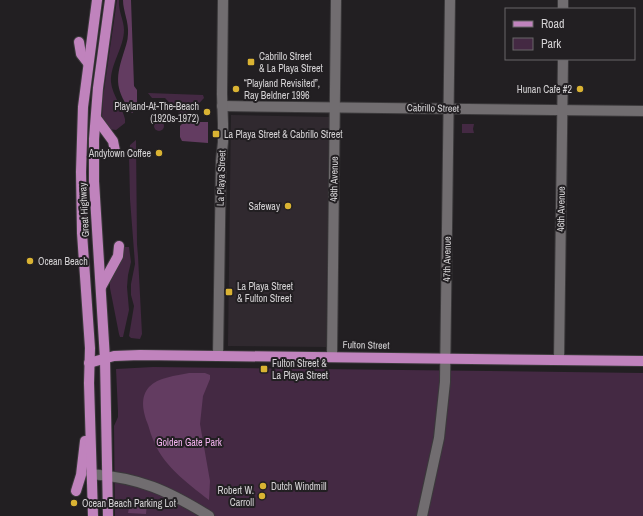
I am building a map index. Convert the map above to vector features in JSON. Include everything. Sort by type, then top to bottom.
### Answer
[{"type":"main road","name":"Great Highway","points":[[93,516],[89,339],[81,182],[82,116],[97,0]]},
{"type":"main road","name":"Great Highway","points":[[108,516],[106,475],[105,359],[94,198],[94,139],[98,88],[110,0]]},
{"type":"main road","points":[[79,42],[81,54],[88,63]]},
{"type":"main road","points":[[96,118],[113,141],[115,151]]},
{"type":"main road","points":[[101,287],[118,256],[119,246]]},
{"type":"main road","name":"Fulton Street","points":[[89,363],[114,356],[130,355],[643,361]]},
{"type":"main road","points":[[76,491],[81,475],[90,416]]},
{"type":"street","name":"La Playa Street","points":[[218,356],[220,161],[223,136],[222,0]]},
{"type":"street","name":"48th Avenue","points":[[332,357],[336,0]]},
{"type":"street","name":"47th Avenue","points":[[422,516],[439,438],[444,398],[446,358],[450,0]]},
{"type":"street","name":"46th Avenue","points":[[559,360],[563,60]]},
{"type":"street","name":"Cabrillo Street","points":[[222,106],[643,111]]},
{"type":"street","points":[[91,474],[126,478],[160,489],[179,498],[209,516]]},
{"type":"shaded area","points":[[231,115],[329,117],[326,347],[228,346]]},
{"type":"green space","points":[[117,0],[119,0],[119,8],[124,30],[122,43],[111,76],[111,82],[113,91],[124,114],[125,123],[116,130],[109,129],[102,116],[103,97]]},
{"type":"green space","points":[[123,0],[131,0],[134,86],[137,90],[137,109],[132,113],[120,92],[118,85],[120,64],[128,37],[128,25]]},
{"type":"green space","points":[[148,93],[203,95],[204,98],[188,115],[180,114],[165,98],[152,98]]},
{"type":"green space","points":[[157,121],[161,121],[163,122],[163,130],[157,131],[154,128],[154,124]]},
{"type":"green space","points":[[184,122],[208,122],[208,143],[182,141],[180,137],[180,126]]},
{"type":"green space","points":[[462,124],[474,124],[474,133],[462,133]]},
{"type":"green space","points":[[136,140],[137,244],[142,334],[140,339],[131,338],[129,336],[134,306],[131,295],[131,284],[135,264],[130,199],[129,155],[130,145]]},
{"type":"green space","points":[[122,247],[129,247],[131,262],[127,287],[129,310],[123,337],[120,337],[110,288],[110,280]]},
{"type":"green space","name":"Golden Gate Park","points":[[153,367],[643,373],[643,516],[115,516],[114,426],[118,417],[116,369]]},
{"type":"green space","points":[[189,373],[205,373],[210,375],[210,379],[203,396],[200,424],[210,481],[209,500],[176,472],[162,456],[152,437],[143,404],[146,391],[157,381],[168,377]]},
{"type":"green space","points":[[136,501],[147,503],[146,514],[128,513],[130,503]]},
{"type":"place","name":"Cabrillo Street & La Playa Street","points":[[251,62]]},
{"type":"place","name":"“Playland Revisited”, Ray Beldner 1996","points":[[236,89]]},
{"type":"place","name":"Hunan Cafe #2","points":[[580,89]]},
{"type":"place","name":"Playland-At-The-Beach (1920s-1972)","points":[[207,112]]},
{"type":"place","name":"La Playa Street & Cabrillo Street","points":[[216,134]]},
{"type":"place","name":"Andytown Coffee","points":[[159,153]]},
{"type":"place","name":"Safeway","points":[[288,206]]},
{"type":"place","name":"Ocean Beach","points":[[30,261]]},
{"type":"place","name":"La Playa Street & Fulton Street","points":[[229,292]]},
{"type":"place","name":"Fulton Street & La Playa Street","points":[[264,369]]},
{"type":"place","name":"Dutch Windmill","points":[[263,486]]},
{"type":"place","name":"Robert W. Carroll","points":[[262,496]]},
{"type":"place","name":"Ocean Beach Parking Lot","points":[[74,503]]}]
